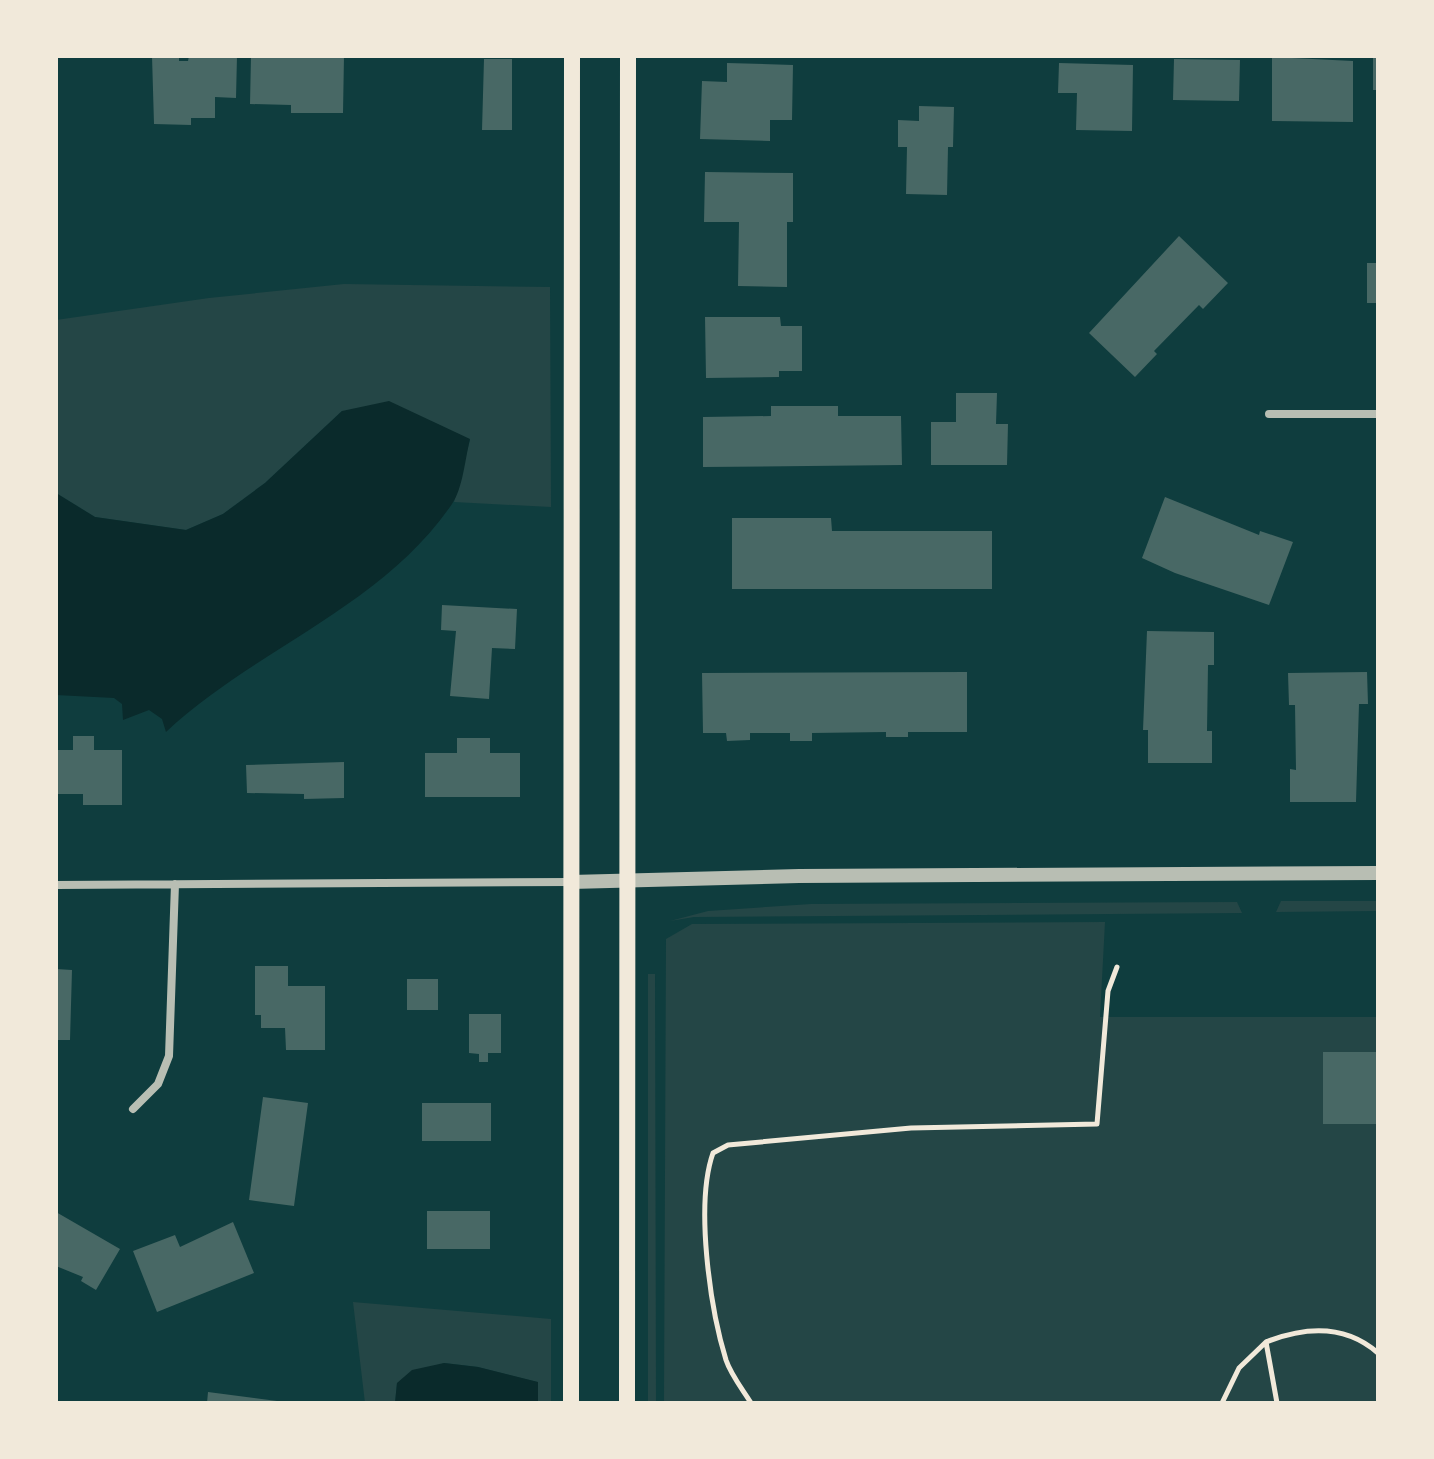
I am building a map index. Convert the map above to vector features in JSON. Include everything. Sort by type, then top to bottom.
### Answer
[{"type":"main road","points":[[571,1403],[572,56]]},
{"type":"main road","points":[[627,1403],[628,56]]},
{"type":"street","points":[[1269,414],[1378,414]]},
{"type":"street","points":[[56,885],[1378,873]]},
{"type":"street","points":[[133,1109],[158,1084],[169,1056],[175,884]]},
{"type":"path","points":[[751,1403],[727,1362],[713,1296],[706,1188],[713,1153],[728,1145],[911,1128],[1097,1124],[1108,991],[1117,967]]},
{"type":"path","points":[[1222,1403],[1239,1368],[1266,1342],[1287,1334],[1334,1331],[1355,1336],[1378,1353]]},
{"type":"path","points":[[1266,1342],[1277,1403]]},
{"type":"shaded area","points":[[344,284],[550,287],[551,507],[454,502],[470,440],[435,423],[342,411],[265,483],[223,514],[186,530],[95,517],[56,493],[56,320],[209,298]]},
{"type":"shaded area","points":[[389,401],[470,439],[461,482],[452,504],[423,540],[390,572],[354,600],[238,676],[166,732],[162,719],[149,710],[123,720],[122,704],[114,698],[56,695],[56,493],[95,517],[186,530],[223,514],[265,483],[342,411]]},
{"type":"shaded area","points":[[1281,901],[1378,901],[1378,911],[1276,912]]},
{"type":"shaded area","points":[[1237,902],[1242,913],[694,917],[670,921],[708,911],[811,904]]},
{"type":"shaded area","points":[[1105,922],[1100,1017],[1378,1017],[1378,1403],[664,1403],[666,939],[692,924]]},
{"type":"shaded area","points":[[648,974],[655,974],[656,1403],[648,1403]]},
{"type":"shaded area","points":[[353,1302],[551,1319],[551,1403],[538,1403],[537,1382],[478,1367],[444,1363],[397,1383],[395,1403],[365,1403]]},
{"type":"shaded area","points":[[444,1363],[478,1367],[538,1382],[538,1403],[395,1403],[397,1383],[412,1370]]},
{"type":"building","points":[[152,56],[179,56],[179,61],[188,61],[189,56],[237,56],[236,98],[215,97],[215,118],[191,118],[191,125],[154,124]]},
{"type":"building","points":[[251,56],[344,56],[343,113],[291,113],[291,105],[250,104]]},
{"type":"building","points":[[1373,56],[1378,56],[1378,90],[1373,90]]},
{"type":"building","points":[[1272,57],[1353,61],[1353,122],[1272,121]]},
{"type":"building","points":[[484,59],[512,59],[512,130],[482,130]]},
{"type":"building","points":[[1174,59],[1240,60],[1239,101],[1173,100]]},
{"type":"building","points":[[727,63],[793,65],[792,120],[770,120],[770,141],[700,139],[702,81],[727,82]]},
{"type":"building","points":[[1059,63],[1133,65],[1132,131],[1076,130],[1077,93],[1058,93]]},
{"type":"building","points":[[919,106],[954,107],[953,147],[948,147],[947,195],[906,194],[907,147],[898,147],[898,120],[919,121]]},
{"type":"building","points":[[705,172],[793,173],[793,222],[787,222],[787,287],[738,286],[739,222],[704,222]]},
{"type":"building","points":[[1179,236],[1228,283],[1203,309],[1199,305],[1154,351],[1157,354],[1135,377],[1089,333]]},
{"type":"building","points":[[1367,263],[1378,263],[1378,303],[1367,303]]},
{"type":"building","points":[[705,317],[780,317],[781,326],[802,326],[802,371],[779,371],[779,377],[706,378]]},
{"type":"building","points":[[956,393],[997,393],[996,424],[1008,424],[1007,465],[931,465],[931,422],[956,422]]},
{"type":"building","points":[[771,406],[838,406],[838,416],[901,416],[902,465],[703,467],[703,417],[771,416]]},
{"type":"building","points":[[1165,497],[1259,535],[1260,531],[1293,542],[1269,605],[1175,573],[1142,558]]},
{"type":"building","points":[[732,518],[831,518],[832,531],[992,531],[992,589],[732,589]]},
{"type":"building","points":[[442,605],[517,609],[515,649],[492,648],[489,699],[450,696],[456,631],[441,630]]},
{"type":"building","points":[[1147,631],[1214,632],[1214,665],[1208,665],[1207,731],[1212,731],[1212,763],[1148,763],[1148,730],[1143,730]]},
{"type":"building","points":[[967,672],[967,732],[908,732],[908,737],[886,737],[886,732],[812,733],[812,741],[790,741],[790,733],[750,733],[750,740],[727,741],[726,733],[703,733],[702,673]]},
{"type":"building","points":[[1367,672],[1368,704],[1359,704],[1356,802],[1290,802],[1290,769],[1296,770],[1295,705],[1289,705],[1288,673]]},
{"type":"building","points":[[73,736],[94,736],[94,750],[122,750],[122,805],[83,805],[83,794],[56,794],[56,750],[73,750]]},
{"type":"building","points":[[457,738],[490,738],[490,753],[520,753],[520,797],[425,797],[425,753],[457,753]]},
{"type":"building","points":[[344,762],[344,798],[304,799],[304,794],[247,793],[246,765]]},
{"type":"building","points":[[255,966],[288,966],[288,986],[325,986],[325,1050],[286,1050],[285,1028],[261,1028],[261,1015],[255,1015]]},
{"type":"building","points":[[56,969],[72,970],[70,1040],[56,1040]]},
{"type":"building","points":[[407,979],[438,979],[438,1010],[407,1010]]},
{"type":"building","points":[[469,1014],[501,1014],[501,1053],[488,1053],[488,1062],[479,1062],[479,1054],[469,1053]]},
{"type":"building","points":[[1323,1052],[1378,1052],[1378,1124],[1323,1124]]},
{"type":"building","points":[[263,1097],[308,1103],[294,1206],[249,1200]]},
{"type":"building","points":[[422,1103],[491,1103],[491,1141],[422,1141]]},
{"type":"building","points":[[427,1211],[490,1211],[490,1249],[427,1249]]},
{"type":"building","points":[[56,1212],[120,1249],[96,1290],[81,1281],[83,1277],[56,1266]]},
{"type":"building","points":[[233,1222],[254,1273],[157,1312],[133,1251],[175,1235],[180,1247]]},
{"type":"building","points":[[208,1392],[277,1401],[277,1403],[207,1403]]}]
